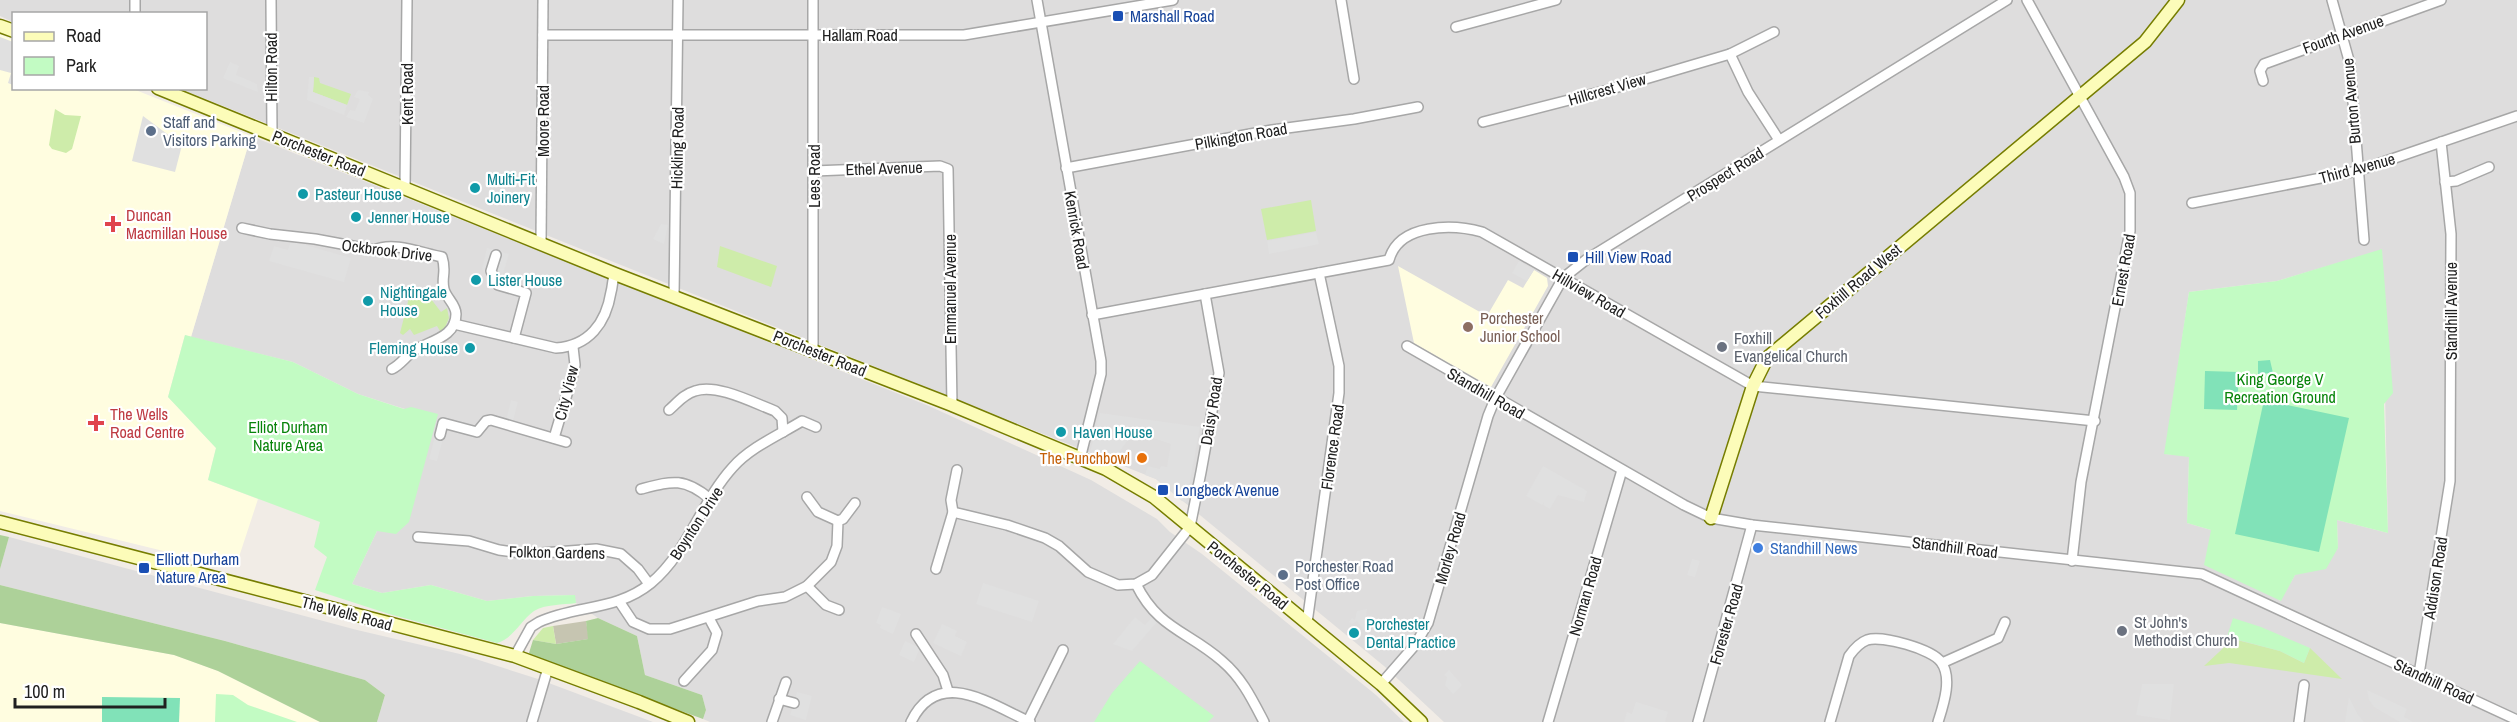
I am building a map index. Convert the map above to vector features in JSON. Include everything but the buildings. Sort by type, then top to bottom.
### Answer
[{"type":"street","name":"Hilton Road","points":[[272,0],[272,134]]},
{"type":"street","name":"Kent Road","points":[[405,188],[407,0]]},
{"type":"street","name":"Moore Road","points":[[542,243],[543,0]]},
{"type":"street","name":"Hickling Road","points":[[674,296],[678,0]]},
{"type":"street","name":"Lees Road","points":[[813,0],[813,351]]},
{"type":"street","name":"Kenrick Road","points":[[1037,0],[1101,374],[1080,459]]},
{"type":"street","name":"Hallam Road","points":[[543,34],[964,35],[1173,0]]},
{"type":"street","points":[[1341,0],[1354,79]]},
{"type":"street","points":[[1456,27],[1556,0]]},
{"type":"street","name":"Prospect Road","points":[[1495,399],[1563,278],[1587,260],[2007,0]]},
{"type":"street","name":"Ernest Road","points":[[2027,0],[2124,177],[2130,193],[2131,213],[2095,422],[2081,482],[2072,561]]},
{"type":"street","name":"Foxhill Road West","points":[[1711,518],[1753,386],[1763,364],[1775,349],[2145,42],[2178,0]]},
{"type":"street","name":"Burton Avenue","points":[[2332,0],[2350,64],[2364,240]]},
{"type":"street","name":"Fourth Avenue","points":[[2263,81],[2260,71],[2264,64],[2343,33],[2441,0]]},
{"type":"street","name":"Hillcrest View","points":[[1483,122],[1608,90],[1730,54],[1774,32]]},
{"type":"street","points":[[1730,54],[1748,92],[1779,141]]},
{"type":"street","name":"Porchester Road","points":[[163,90],[615,274],[952,405],[1113,473],[1154,497],[1381,684],[1421,722]]},
{"type":"street","name":"Pilkington Road","points":[[1066,168],[1272,130],[1354,119],[1418,107]]},
{"type":"street","name":"Third Avenue","points":[[2192,203],[2357,171],[2517,116]]},
{"type":"street","name":"Standhill Avenue","points":[[2441,142],[2451,234],[2450,482]]},
{"type":"street","name":"Ethel Avenue","points":[[814,171],[940,166],[948,169],[950,174]]},
{"type":"street","points":[[2445,182],[2456,181],[2489,167]]},
{"type":"street","name":"Emmanuel Avenue","points":[[950,174],[952,405]]},
{"type":"street","name":"Hillview Road","points":[[1092,315],[1389,260],[1392,250],[1406,237],[1423,231],[1453,226],[1482,232],[1753,386],[2095,422]]},
{"type":"street","name":"Ockbrook Drive","points":[[242,228],[260,237],[315,239],[374,250],[381,247],[407,249],[442,257],[446,269],[443,282],[444,291],[455,309],[454,324]]},
{"type":"street","points":[[496,255],[491,271],[498,285],[526,293],[514,338]]},
{"type":"street","name":"Florence Road","points":[[1307,623],[1339,393],[1339,366],[1319,273]]},
{"type":"street","points":[[392,369],[417,348],[447,334],[454,324],[556,348],[573,347],[584,341],[601,322],[615,274]]},
{"type":"street","name":"Daisy Road","points":[[1190,527],[1219,373],[1205,294]]},
{"type":"street","name":"Standhill Road","points":[[1407,346],[1495,399],[1711,518],[1752,525],[2202,574],[2517,720]]},
{"type":"street","name":"City View","points":[[554,438],[573,374],[573,347]]},
{"type":"street","points":[[677,388],[684,396]]},
{"type":"street","points":[[669,410],[684,396],[695,390],[711,388],[776,411],[782,418],[783,432]]},
{"type":"street","name":"Morley Road","points":[[1381,684],[1415,645],[1428,623],[1481,438],[1495,399]]},
{"type":"street","name":"City View","points":[[440,435],[443,423],[477,432],[486,421],[491,420],[566,442]]},
{"type":"street","name":"Boynton Drive","points":[[514,656],[531,627],[539,622],[619,601],[649,584],[683,546],[734,466],[759,446],[802,421],[816,427]]},
{"type":"street","points":[[936,569],[953,512],[951,500],[957,470]]},
{"type":"street","name":"Norman Road","points":[[1548,722],[1622,470]]},
{"type":"street","points":[[641,489],[680,481],[696,486],[711,499]]},
{"type":"street","name":"Addison Road","points":[[2419,674],[2450,482]]},
{"type":"street","points":[[807,497],[818,512],[838,521],[843,519],[855,503]]},
{"type":"street","points":[[953,512],[1007,525],[1045,538],[1059,546],[1088,572],[1118,585],[1136,584],[1152,575],[1190,527]]},
{"type":"street","points":[[619,601],[633,622],[649,629],[670,629],[758,601],[785,597],[807,586],[831,562],[835,555],[838,521]]},
{"type":"street","name":"The Wells Road","points":[[0,522],[514,656],[687,722]]},
{"type":"street","name":"Forester Road","points":[[1698,722],[1752,525]]},
{"type":"street","name":"Folkton Gardens","points":[[418,537],[454,539],[499,550],[528,554],[596,549],[621,554],[638,568],[649,584]]},
{"type":"street","points":[[1136,584],[1159,618],[1220,659],[1236,674],[1247,688],[1264,722]]},
{"type":"street","points":[[807,586],[826,605],[839,610]]},
{"type":"street","points":[[684,681],[712,650],[717,633],[709,618]]},
{"type":"street","points":[[1942,663],[1998,638],[2005,622]]},
{"type":"street","points":[[916,634],[944,675],[948,691]]},
{"type":"street","points":[[1830,722],[1849,656],[1856,647],[1878,638],[1928,651],[1942,663],[1946,680],[1945,699],[1938,722]]},
{"type":"street","points":[[911,722],[920,708],[937,695],[948,691],[968,694],[1029,721],[1063,650]]},
{"type":"street","points":[[532,722],[548,668]]},
{"type":"street","points":[[772,722],[786,682]]},
{"type":"street","points":[[2299,722],[2304,685]]},
{"type":"street","points":[[779,699],[794,703]]},
{"type":"shaded area","points":[[0,0],[2517,0],[2517,722],[1444,722],[1384,666],[1156,479],[184,90],[207,90],[207,12],[12,12],[12,22],[0,16]],"holes":[[[2382,250],[2388,533],[2337,520],[2338,548],[2295,575],[2280,601],[2211,530],[2187,523],[2189,456],[2165,454],[2189,292],[2277,281]]]},
{"type":"shaded area","points":[[0,34],[12,40],[12,90],[136,90],[251,136],[191,337],[185,335],[168,397],[216,448],[208,480],[258,499],[237,563],[229,567],[0,511]]},
{"type":"shaded area","points":[[0,37],[12,42],[12,85],[8,83],[11,73],[0,70]]},
{"type":"shaded area","points":[[230,62],[239,66],[236,75],[257,84],[258,92],[223,78]]},
{"type":"shaded area","points":[[309,77],[314,77],[313,92],[347,105],[344,115],[307,100]]},
{"type":"shaded area","points":[[358,90],[369,92],[368,95],[373,99],[364,123],[346,117],[350,110],[355,111],[360,99],[354,97]]},
{"type":"shaded area","name":"Staff and Visitors Parking","points":[[143,116],[182,145],[175,172],[132,161]]},
{"type":"shaded area","points":[[251,136],[929,406],[1091,480],[1157,519],[1170,532],[1202,554],[1376,695],[1404,722],[710,722],[703,719],[706,710],[702,695],[645,675],[637,636],[598,618],[576,603],[574,595],[533,596],[487,601],[431,585],[382,593],[352,584],[377,531],[405,409],[358,394],[293,362],[191,337]]},
{"type":"shaded area","points":[[661,224],[668,225],[664,244],[653,239]]},
{"type":"shaded area","points":[[1316,232],[1319,244],[1269,254],[1267,241]]},
{"type":"shaded area","points":[[291,241],[351,258],[344,282],[269,261],[274,246],[288,250]]},
{"type":"shaded area","points":[[487,248],[509,254],[501,280],[506,281],[503,290],[494,288],[482,269]]},
{"type":"shaded area","points":[[1519,261],[1534,270],[1527,281],[1512,273]]},
{"type":"shaded area","name":"Porchester Junior School","points":[[1398,266],[1487,316],[1508,280],[1523,288],[1534,270],[1547,278],[1548,286],[1491,387],[1414,343]]},
{"type":"shaded area","points":[[1740,354],[1750,366],[1743,373],[1733,366]]},
{"type":"shaded area","points":[[511,400],[518,402],[513,421],[506,420]]},
{"type":"shaded area","points":[[1100,413],[1200,427],[1186,502],[1156,479],[1145,475],[1148,466],[1160,469],[1161,466],[1167,467],[1171,444],[1141,434],[1137,437],[1132,435],[1119,452],[1122,453],[1119,464],[1090,452]]},
{"type":"shaded area","points":[[435,436],[443,439],[437,461],[429,459]]},
{"type":"shaded area","points":[[1543,466],[1587,491],[1584,502],[1558,495],[1550,509],[1543,505],[1544,501],[1542,505],[1526,496]]},
{"type":"shaded area","points":[[9,537],[357,630],[460,654],[538,679],[653,722],[377,722],[385,695],[365,680],[225,641],[0,585],[0,569]]},
{"type":"shaded area","points":[[1692,559],[1700,561],[1695,577],[1687,575]]},
{"type":"shaded area","points":[[983,583],[1039,601],[1032,622],[976,604]]},
{"type":"shaded area","points":[[882,607],[901,614],[893,634],[880,628],[881,625],[876,623]]},
{"type":"shaded area","points":[[1367,609],[1364,630],[1357,621],[1352,624],[1349,622],[1352,618],[1355,620],[1357,611]]},
{"type":"shaded area","points":[[1135,617],[1145,625],[1151,618],[1157,622],[1132,651],[1113,644]]},
{"type":"shaded area","points":[[586,621],[589,639],[556,644],[553,626]]},
{"type":"shaded area","points":[[0,623],[174,655],[218,671],[320,722],[0,722]]},
{"type":"shaded area","points":[[942,624],[957,631],[955,636],[967,642],[961,656],[933,643]]},
{"type":"shaded area","points":[[905,641],[920,648],[914,662],[899,655]]},
{"type":"shaded area","points":[[1449,670],[1462,685],[1453,694],[1445,685],[1447,677],[1444,675]]},
{"type":"shaded area","points":[[2142,684],[2174,684],[2170,720],[2136,715]]},
{"type":"shaded area","points":[[2367,690],[2407,709],[2404,717],[2413,722],[2400,722],[2374,707],[2369,700]]},
{"type":"shaded area","points":[[797,692],[812,696],[806,720],[790,715]]},
{"type":"shaded area","points":[[2349,697],[2358,715],[2364,722],[2345,722]]},
{"type":"shaded area","points":[[1636,702],[1668,712],[1665,722],[1624,722],[1627,712],[1632,714]]},
{"type":"green space","points":[[314,77],[319,78],[320,83],[351,94],[347,105],[313,92]]},
{"type":"green space","points":[[55,109],[65,115],[81,116],[72,149],[66,153],[52,149],[49,145]]},
{"type":"green space","points":[[1311,200],[1316,231],[1267,240],[1261,209]]},
{"type":"green space","points":[[720,246],[777,266],[771,287],[717,267]]},
{"type":"green space","name":"King George V Recreation Ground","points":[[2382,249],[2393,393],[2384,404],[2388,533],[2337,520],[2338,548],[2326,569],[2295,575],[2281,601],[2204,565],[2211,530],[2187,523],[2189,457],[2164,454],[2189,292],[2277,281]]},
{"type":"green space","points":[[410,294],[431,299],[441,312],[447,308],[449,318],[444,330],[440,331],[437,326],[414,335],[410,329],[403,335],[400,333]]},
{"type":"green space","name":"Elliot Durham Nature Area","points":[[185,335],[293,362],[358,394],[404,409],[411,407],[438,414],[409,522],[396,534],[377,531],[352,584],[382,593],[431,585],[487,601],[533,596],[575,595],[576,603],[549,606],[534,611],[508,637],[497,643],[389,614],[315,590],[327,557],[314,547],[320,522],[208,480],[216,448],[168,397]]},
{"type":"green space","points":[[2270,360],[2273,373],[2258,374],[2258,361]]},
{"type":"green space","points":[[2205,371],[2239,372],[2237,410],[2204,409]]},
{"type":"green space","points":[[2264,400],[2349,418],[2319,552],[2235,534]]},
{"type":"green space","points":[[0,535],[9,537],[0,569]]},
{"type":"green space","points":[[0,585],[225,641],[365,680],[385,695],[377,722],[320,722],[218,671],[174,655],[0,623]]},
{"type":"green space","points":[[598,618],[637,636],[645,675],[702,695],[706,710],[703,719],[533,657],[529,653],[533,640],[556,644],[588,639],[586,621]]},
{"type":"green space","points":[[2233,618],[2310,648],[2304,663],[2280,651],[2227,637]]},
{"type":"green space","points":[[553,626],[556,644],[533,640],[543,628]]},
{"type":"green space","points":[[2233,639],[2280,651],[2304,663],[2310,648],[2342,679],[2229,663],[2204,666]]},
{"type":"green space","points":[[1140,661],[1214,716],[1208,722],[1094,722],[1112,693]]},
{"type":"green space","points":[[216,694],[233,695],[248,705],[297,722],[215,722]]},
{"type":"green space","points":[[102,697],[180,698],[179,722],[102,722]]},
{"type":"place","name":"Marshall Road","points":[[1118,16]]},
{"type":"place","name":"Staff and Visitors Parking","points":[[151,131]]},
{"type":"place","name":"Multi-Fit Joinery","points":[[475,188]]},
{"type":"place","name":"Pasteur House","points":[[303,194]]},
{"type":"place","name":"Jenner House","points":[[356,217]]},
{"type":"place","name":"Duncan Macmillan House","points":[[113,224]]},
{"type":"place","name":"Hill View Road","points":[[1573,257]]},
{"type":"place","name":"Lister House","points":[[476,280]]},
{"type":"place","name":"Nightingale House","points":[[368,301]]},
{"type":"place","name":"Porchester Junior School","points":[[1468,327]]},
{"type":"place","name":"Foxhill Evangelical Church","points":[[1722,347]]},
{"type":"place","name":"Fleming House","points":[[470,348]]},
{"type":"place","name":"The Wells Road Centre","points":[[96,423]]},
{"type":"place","name":"Haven House","points":[[1061,432]]},
{"type":"place","name":"The Punchbowl","points":[[1142,458]]},
{"type":"place","name":"Longbeck Avenue","points":[[1163,490]]},
{"type":"place","name":"Standhill News","points":[[1758,548]]},
{"type":"place","name":"Elliott Durham Nature Area","points":[[144,568]]},
{"type":"place","name":"Porchester Road Post Office","points":[[1283,575]]},
{"type":"place","name":"St John's Methodist Church","points":[[2122,631]]},
{"type":"place","name":"Porchester Dental Practice","points":[[1354,633]]}]
